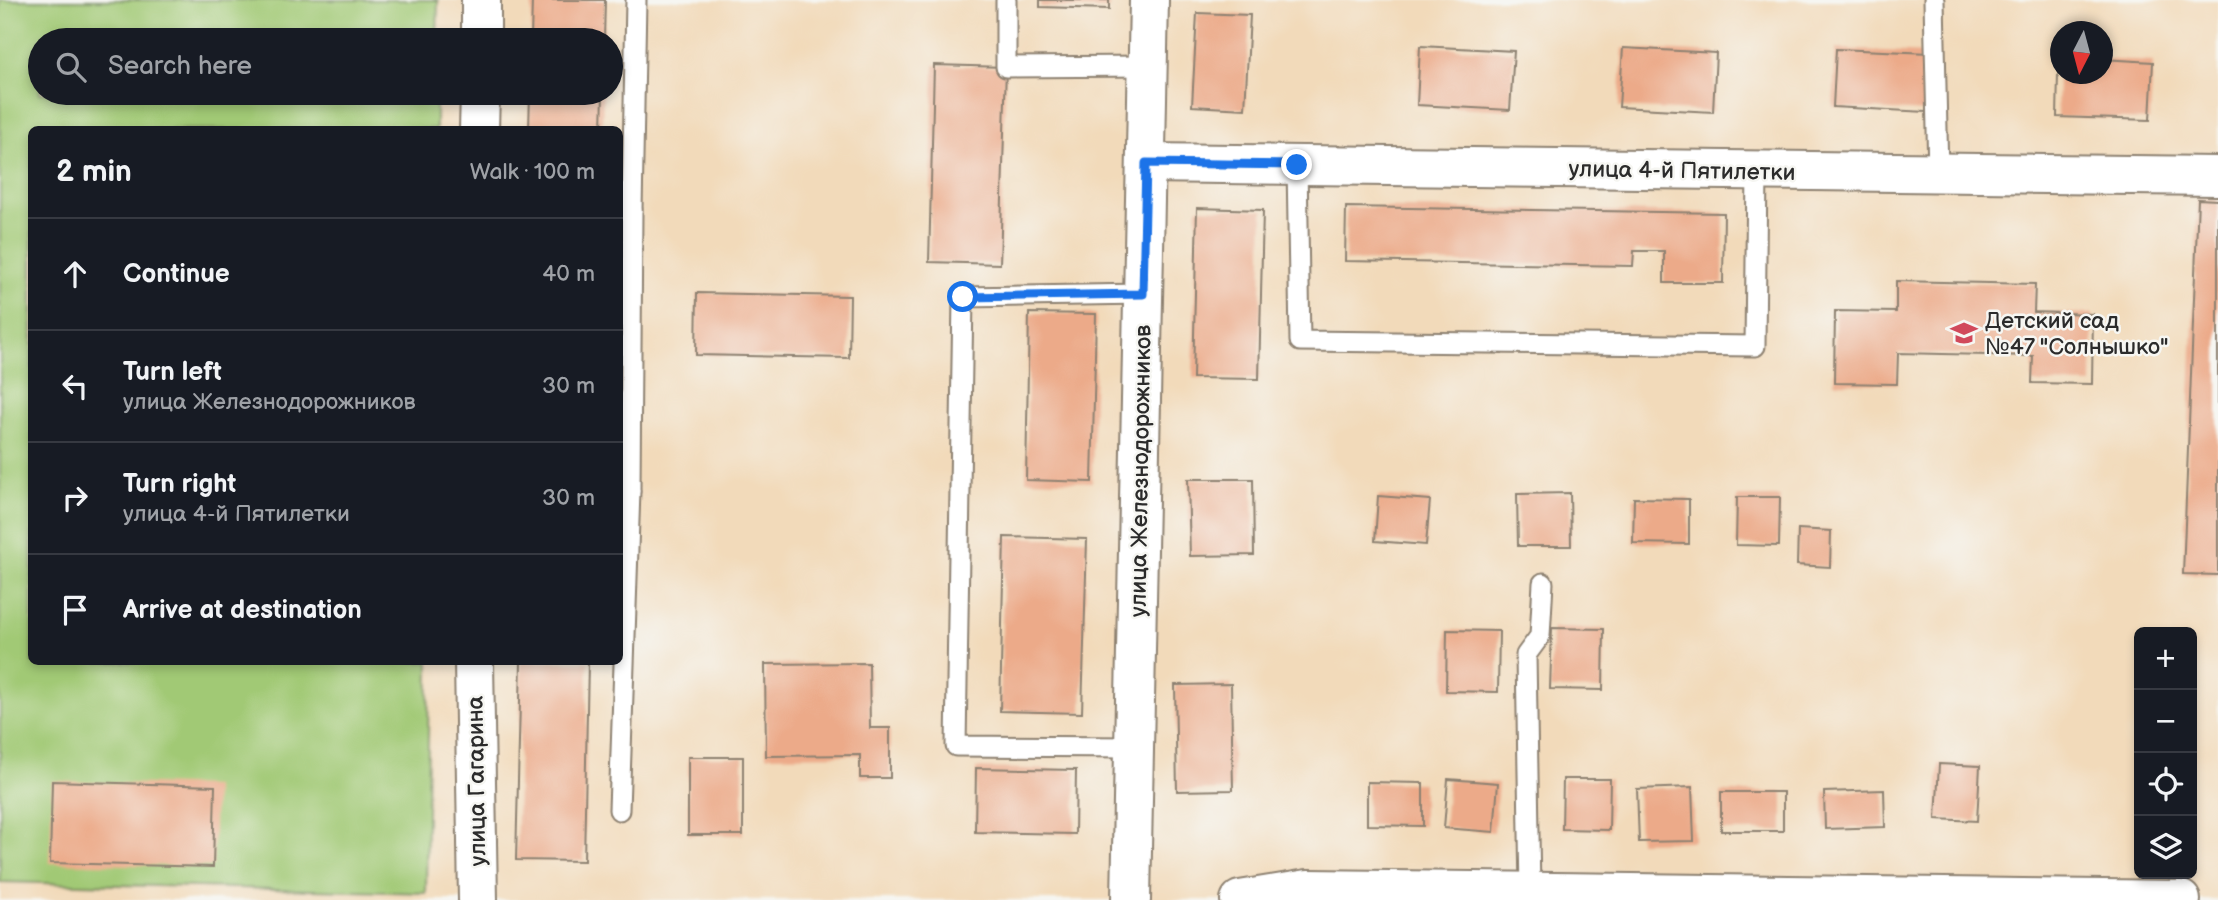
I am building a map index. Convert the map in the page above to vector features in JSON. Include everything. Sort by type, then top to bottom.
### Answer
[{"type":"street","points":[[481,0],[481,28]]},
{"type":"street","name":"улица Железнодорожников","points":[[1131,900],[1149,0]]},
{"type":"street","points":[[479,126],[480,105]]},
{"type":"street","name":"улица 4-й Пятилетки","points":[[1146,163],[2218,177]]},
{"type":"street","name":"улица Гагарина","points":[[474,665],[478,900]]},
{"type":"street","points":[[1240,900],[1308,889],[2180,900]]},
{"type":"lane","points":[[623,597],[626,210],[636,0]]},
{"type":"lane","points":[[1006,0],[1006,67],[1148,66]]},
{"type":"lane","points":[[1934,0],[1938,173]]},
{"type":"lane","points":[[1297,165],[1300,341],[1755,346],[1757,171]]},
{"type":"lane","points":[[1134,747],[956,746],[963,297],[1143,294]]},
{"type":"lane","points":[[1530,892],[1526,654],[1541,636],[1543,583]]},
{"type":"lane","points":[[619,810],[622,665]]},
{"type":"green space","points":[[0,0],[438,0],[437,28],[28,28],[28,105],[436,105],[436,126],[28,126],[28,665],[429,665],[426,893],[0,882]]},
{"type":"building","points":[[532,0],[605,0],[604,28],[531,28]]},
{"type":"building","points":[[1040,0],[1109,0],[1109,9],[1040,7]]},
{"type":"building","points":[[1197,13],[1250,15],[1245,109],[1192,106]]},
{"type":"building","points":[[1420,46],[1514,51],[1510,110],[1417,105]]},
{"type":"building","points":[[1623,48],[1716,53],[1713,112],[1619,107]]},
{"type":"building","points":[[1836,49],[1930,53],[1926,112],[1833,107]]},
{"type":"building","points":[[2113,60],[2153,62],[2150,120],[2057,117],[2058,84],[2113,84]]},
{"type":"building","points":[[934,65],[1006,67],[1000,264],[929,262]]},
{"type":"building","points":[[530,105],[603,105],[602,126],[529,126]]},
{"type":"building","points":[[2198,199],[2218,200],[2218,575],[2183,574]]},
{"type":"building","points":[[1346,207],[1724,213],[1723,283],[1664,283],[1664,251],[1634,251],[1633,266],[1345,261]]},
{"type":"building","points":[[1197,208],[1263,210],[1259,379],[1193,378]]},
{"type":"building","name":"Детский сад №47 \"Солнышко\"","points":[[1896,281],[2035,284],[2034,312],[2093,314],[2092,384],[2032,383],[2033,356],[1898,353],[1897,384],[1834,383],[1835,311],[1896,312]]},
{"type":"building","points":[[697,293],[850,296],[849,358],[696,355]]},
{"type":"building","points":[[1029,313],[1096,314],[1092,482],[1026,480]]},
{"type":"building","points":[[1188,479],[1253,479],[1254,555],[1190,556]]},
{"type":"building","points":[[1570,493],[1571,546],[1518,546],[1517,494]]},
{"type":"building","points":[[1378,496],[1430,500],[1426,545],[1375,541]]},
{"type":"building","points":[[1737,497],[1780,497],[1779,546],[1736,545]]},
{"type":"building","points":[[1634,498],[1689,499],[1689,544],[1633,543]]},
{"type":"building","points":[[1798,529],[1831,531],[1830,567],[1797,565]]},
{"type":"building","points":[[1004,537],[1087,539],[1082,713],[1000,711]]},
{"type":"building","points":[[1552,628],[1604,629],[1603,690],[1550,689]]},
{"type":"building","points":[[1447,630],[1499,631],[1498,692],[1446,691]]},
{"type":"building","points":[[869,663],[870,728],[890,728],[890,778],[860,778],[860,755],[766,756],[765,664]]},
{"type":"building","points":[[521,665],[588,665],[584,861],[516,860]]},
{"type":"building","points":[[1231,684],[1233,790],[1177,791],[1175,685]]},
{"type":"building","points":[[688,757],[743,757],[743,835],[688,835]]},
{"type":"building","points":[[1939,764],[1980,766],[1977,821],[1936,819]]},
{"type":"building","points":[[976,768],[1076,770],[1075,834],[975,832]]},
{"type":"building","points":[[1448,779],[1498,783],[1494,832],[1444,828]]},
{"type":"building","points":[[1563,779],[1610,779],[1609,830],[1562,829]]},
{"type":"building","points":[[52,781],[215,786],[213,867],[50,863]]},
{"type":"building","points":[[1367,782],[1423,783],[1423,826],[1367,825]]},
{"type":"building","points":[[1692,787],[1694,841],[1639,842],[1637,789]]},
{"type":"building","points":[[1884,790],[1885,827],[1825,829],[1824,792]]},
{"type":"building","points":[[1721,792],[1783,792],[1783,831],[1721,831]]},
{"type":"place","name":"Детский сад №47 \"Солнышко\"","points":[[1964,333]]},
{"type":"route","points":[[963,297],[1143,294],[1146,163],[1297,165]]}]
